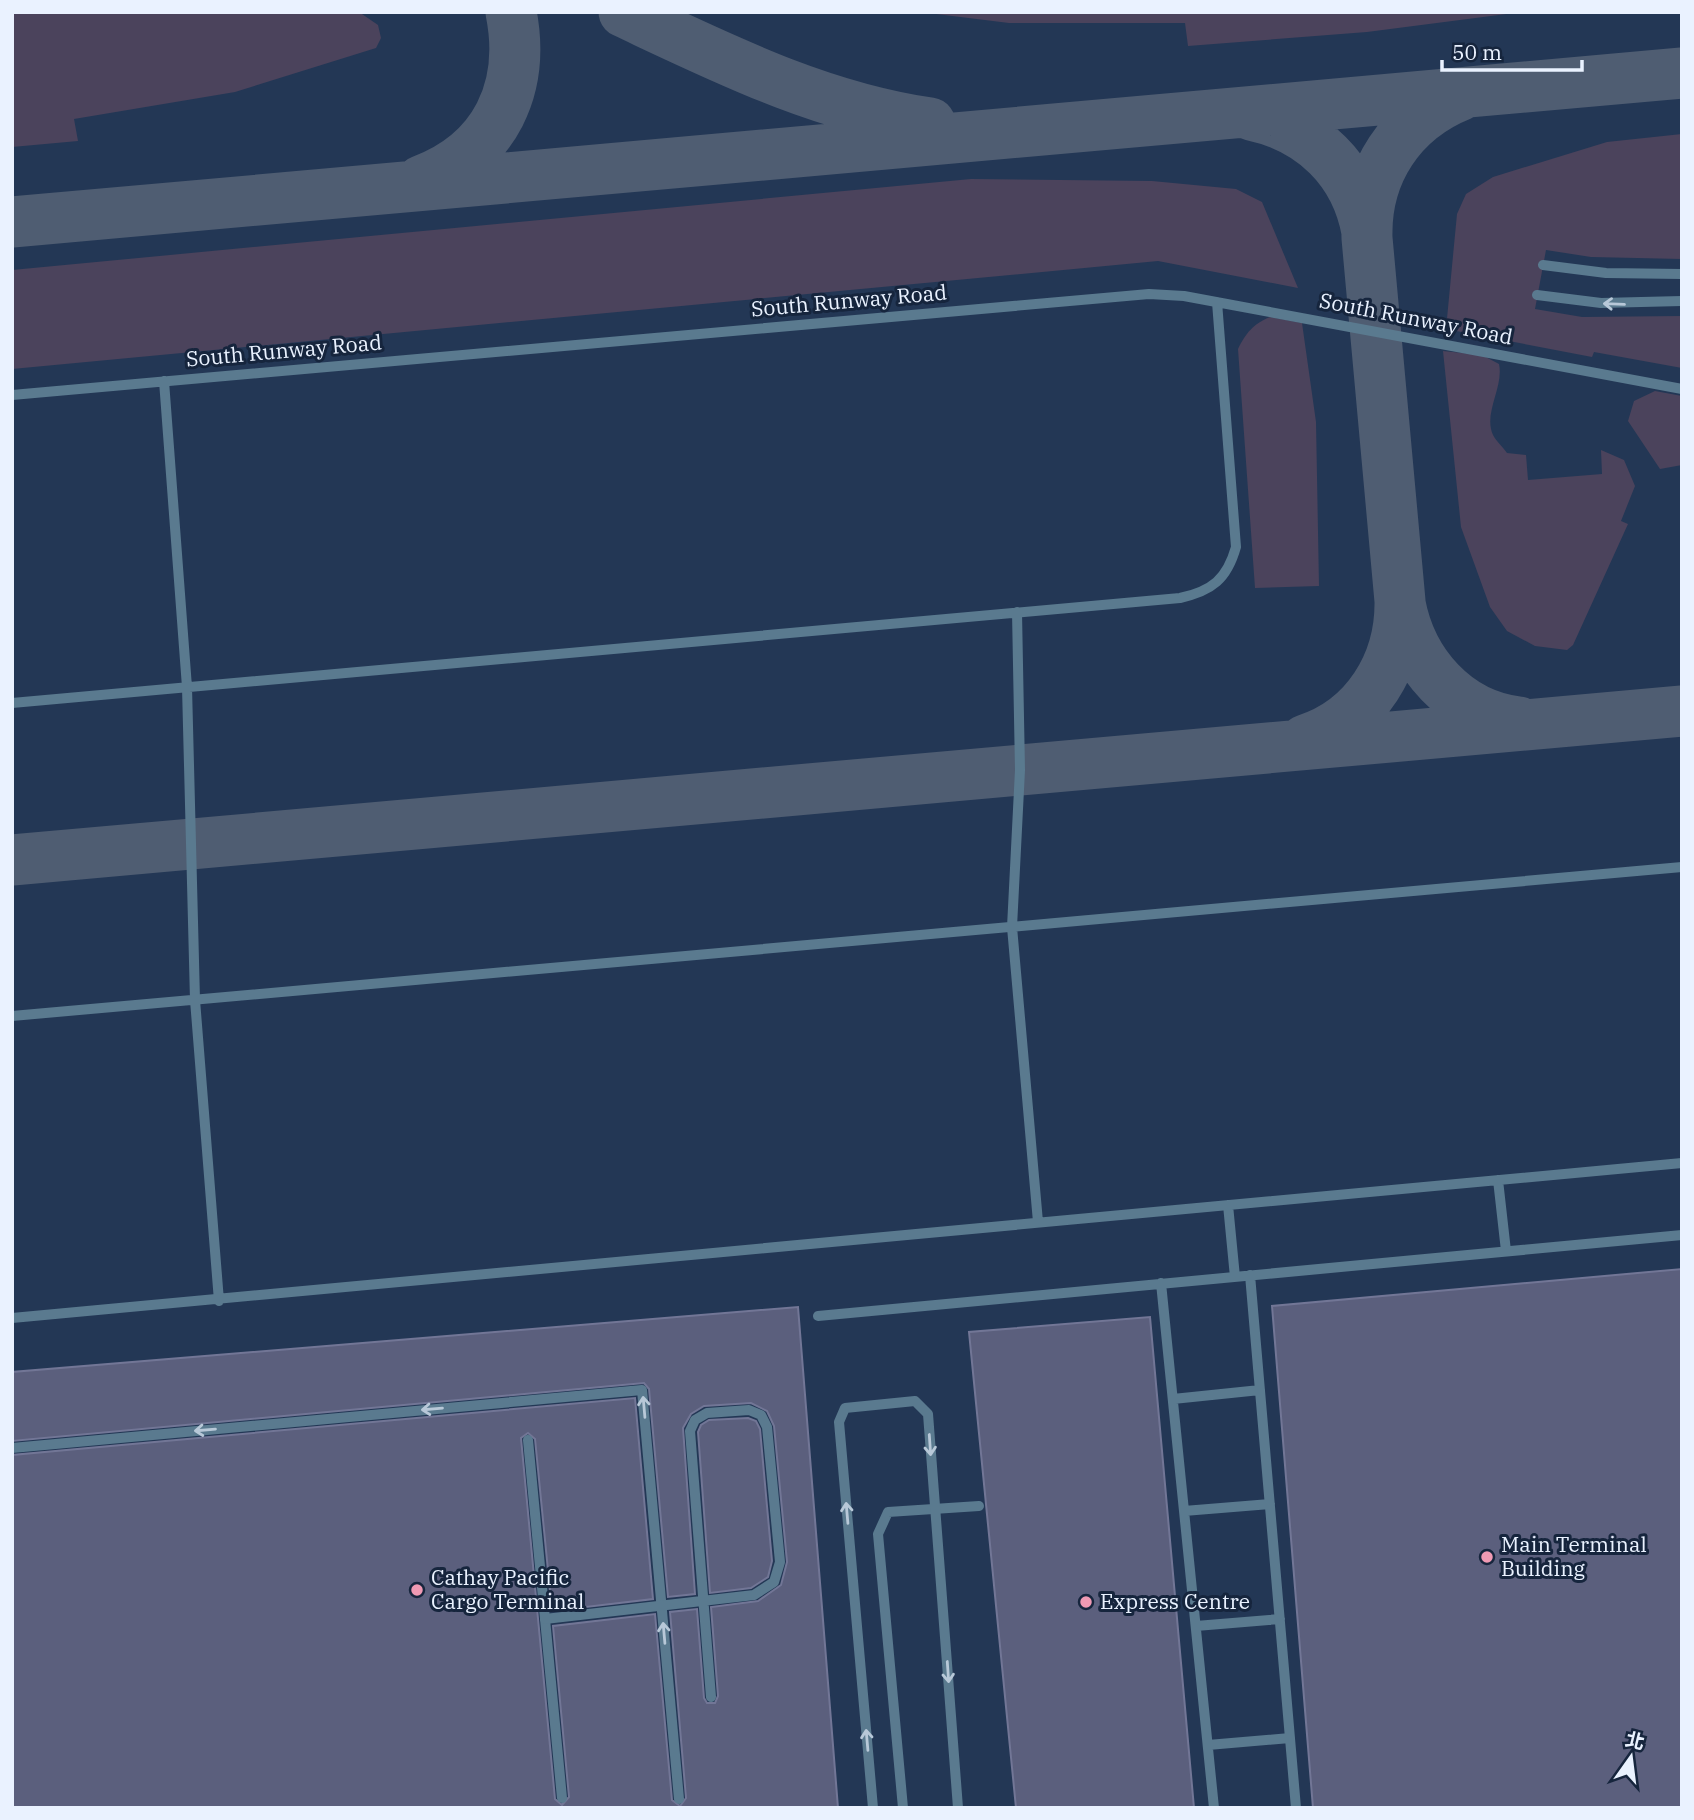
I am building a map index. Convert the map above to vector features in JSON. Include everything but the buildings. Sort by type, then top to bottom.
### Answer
[{"type":"lane","points":[[1543,265],[1606,273],[1682,274]]},
{"type":"lane","name":"South Runway Road","points":[[12,395],[1149,294],[1217,302],[1682,388]]},
{"type":"lane","points":[[1537,295],[1601,303],[1682,301]]},
{"type":"lane","points":[[12,703],[1180,598],[1205,592],[1220,581],[1231,566],[1236,547],[1217,302]]},
{"type":"lane","points":[[164,381],[187,687],[195,1000],[219,1301]]},
{"type":"lane","points":[[1017,612],[1020,770],[1012,927],[1038,1222]]},
{"type":"lane","points":[[12,1016],[1682,867]]},
{"type":"lane","points":[[12,1318],[219,1301],[1682,1163]]},
{"type":"lane","points":[[1498,1180],[1506,1251]]},
{"type":"lane","points":[[1228,1205],[1235,1277]]},
{"type":"lane","points":[[818,1315],[1682,1235]]},
{"type":"lane","points":[[1250,1275],[1296,1808]]},
{"type":"lane","points":[[1161,1283],[1214,1808]]},
{"type":"lane","points":[[12,1448],[642,1390],[679,1799]]},
{"type":"lane","points":[[1172,1399],[1260,1390]]},
{"type":"lane","points":[[873,1808],[839,1422],[845,1408],[915,1401],[928,1414],[958,1808]]},
{"type":"lane","points":[[545,1619],[698,1602],[712,1600],[726,1598],[754,1595],[774,1583],[780,1562],[766,1427],[761,1415],[749,1410],[707,1413],[695,1420],[690,1431],[699,1562],[701,1588],[702,1602],[711,1697]]},
{"type":"lane","points":[[528,1440],[562,1798]]},
{"type":"lane","points":[[1184,1511],[1270,1504]]},
{"type":"lane","points":[[903,1808],[878,1534],[888,1512],[979,1506]]},
{"type":"lane","points":[[1196,1626],[1280,1619]]},
{"type":"lane","points":[[1208,1745],[1290,1738]]},
{"type":"shaded area","points":[[12,12],[1682,12],[1682,1808],[12,1808]]},
{"type":"shaded area","points":[[12,12],[359,12],[378,25],[381,38],[376,48],[235,92],[74,119],[78,141],[12,147]]},
{"type":"shaded area","points":[[920,12],[1522,12],[1367,32],[1188,46],[1185,23],[1009,23]]},
{"type":"shaded area","points":[[1682,134],[1682,259],[1591,257],[1546,250],[1535,309],[1582,317],[1682,316],[1682,368],[1594,352],[1592,357],[1446,329],[1457,214],[1466,194],[1493,177],[1607,142]]},
{"type":"shaded area","points":[[971,179],[1152,181],[1236,189],[1262,202],[1298,288],[1158,261],[12,369],[12,270]]},
{"type":"shaded area","points":[[1270,317],[1302,323],[1316,422],[1319,586],[1255,588],[1238,349],[1251,330]]},
{"type":"shaded area","points":[[1443,351],[1482,355],[1499,364],[1499,382],[1490,418],[1491,427],[1494,437],[1507,453],[1526,455],[1528,480],[1602,474],[1601,450],[1624,460],[1635,486],[1621,521],[1628,524],[1573,645],[1567,650],[1535,646],[1507,631],[1490,607],[1461,527]]},
{"type":"shaded area","points":[[1655,391],[1682,396],[1682,465],[1660,469],[1628,421],[1634,401]]},
{"type":"taxiway","points":[[421,181],[447,169],[469,153],[486,135],[500,114],[514,67],[515,40],[511,12]]},
{"type":"taxiway","points":[[624,12],[736,64],[811,93],[889,116],[930,123]]},
{"type":"taxiway","points":[[12,222],[1682,73]]},
{"type":"taxiway","points":[[1305,740],[1327,731],[1346,719],[1362,704],[1376,687],[1394,646],[1400,601],[1367,238],[1368,214],[1380,171],[1404,134],[1421,118],[1461,95]]},
{"type":"taxiway","points":[[1251,115],[1293,130],[1328,155],[1353,189],[1367,232]]},
{"type":"taxiway","points":[[1400,603],[1414,646],[1440,682],[1475,709],[1519,722]]},
{"type":"taxiway","points":[[12,860],[1682,711]]},
{"type":"place","name":"Main Terminal Building","points":[[1487,1557]]},
{"type":"place","name":"Cathay Pacific Cargo Terminal","points":[[417,1590]]},
{"type":"place","name":"Express Centre","points":[[1086,1602]]}]
